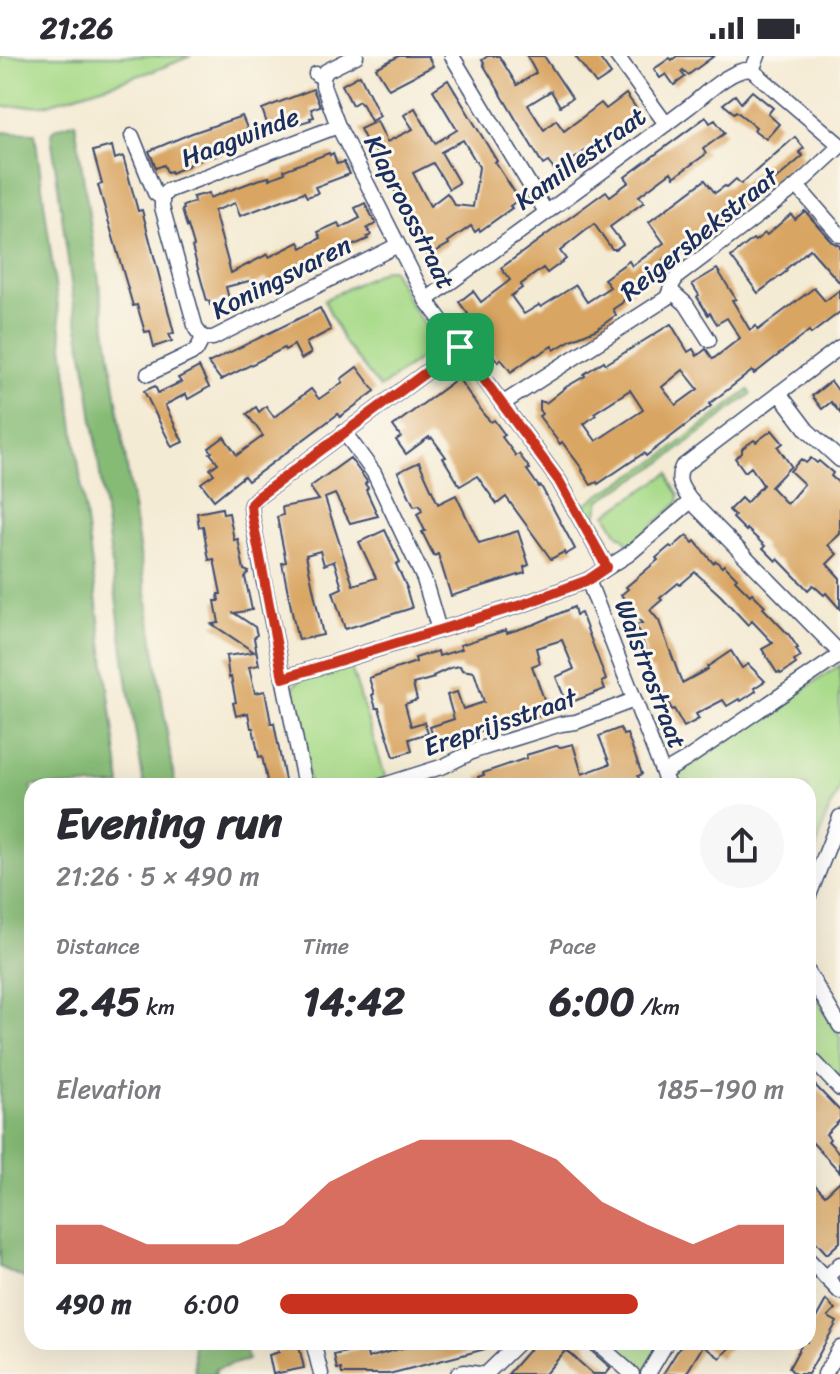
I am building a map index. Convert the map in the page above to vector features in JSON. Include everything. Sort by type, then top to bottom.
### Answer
[{"type":"street","name":"Klaproosstraat","points":[[356,56],[320,76],[338,126],[426,300],[559,481],[607,567]]},
{"type":"street","points":[[452,56],[546,212]]},
{"type":"street","points":[[617,56],[666,124]]},
{"type":"street","points":[[755,63],[840,146]]},
{"type":"street","name":"Kamillestraat","points":[[426,300],[730,75],[755,63]]},
{"type":"street","name":"Haagwinde","points":[[203,338],[196,329],[162,198],[167,191],[338,126]]},
{"type":"street","name":"Haagwinde","points":[[132,136],[155,193],[162,198]]},
{"type":"street","name":"Reigersbekstraat","points":[[502,404],[667,298],[678,276],[797,186],[840,146]]},
{"type":"street","points":[[797,186],[840,235]]},
{"type":"street","name":"Koningsvaren","points":[[148,374],[196,351],[203,338],[213,338],[398,245]]},
{"type":"street","points":[[670,290],[686,304],[709,340]]},
{"type":"street","points":[[303,778],[251,504],[460,347]]},
{"type":"street","points":[[668,778],[699,751],[840,654],[691,501],[680,486],[678,475],[682,467],[840,347]]},
{"type":"street","points":[[779,393],[807,430],[840,460]]},
{"type":"street","points":[[344,432],[380,484],[424,579],[439,630]]},
{"type":"street","points":[[283,678],[524,604],[588,580],[629,554],[691,501]]},
{"type":"street","name":"Walstrostraat","points":[[588,580],[665,778]]},
{"type":"street","name":"Ereprijsstraat","points":[[406,778],[444,766],[474,751],[576,722],[634,700]]},
{"type":"street","points":[[816,878],[840,817]]},
{"type":"street","points":[[816,986],[840,1026]]},
{"type":"street","points":[[816,1064],[840,1089]]},
{"type":"street","points":[[826,1278],[840,1264]]},
{"type":"street","points":[[816,1267],[840,1292]]},
{"type":"street","points":[[825,1374],[840,1348]]},
{"type":"street","points":[[315,1350],[321,1374]]},
{"type":"street","points":[[458,1374],[483,1374],[510,1350]]},
{"type":"street","points":[[605,1350],[632,1374]]},
{"type":"street","points":[[648,1374],[662,1350]]},
{"type":"green space","points":[[0,56],[191,56],[45,105],[0,107]]},
{"type":"green space","points":[[75,122],[174,778],[143,778],[87,375],[74,305],[51,134],[54,129]]},
{"type":"green space","points":[[0,132],[35,133],[120,778],[24,778],[24,1278],[0,1267]]},
{"type":"green space","points":[[386,269],[392,269],[437,346],[380,388],[344,342],[324,300]]},
{"type":"green space","points":[[749,390],[751,394],[661,463],[600,500],[596,516],[608,538],[605,545],[583,505],[659,459]]},
{"type":"green space","points":[[669,473],[679,495],[678,503],[629,546],[606,514]]},
{"type":"green space","points":[[350,664],[386,778],[308,778],[292,691],[304,678]]},
{"type":"green space","points":[[840,665],[840,787],[825,819],[816,849],[816,778],[676,778],[680,772]]},
{"type":"green space","points":[[816,997],[840,1036],[840,1080],[816,1054]]},
{"type":"green space","points":[[194,1350],[246,1350],[248,1360],[215,1369],[216,1374],[195,1374]]},
{"type":"green space","points":[[611,1350],[657,1350],[643,1374],[638,1374]]},
{"type":"building","points":[[399,56],[428,56],[433,66],[389,89],[376,68]]},
{"type":"building","points":[[488,56],[499,56],[517,85],[536,73],[527,56],[544,56],[572,98],[560,106],[551,91],[528,105],[544,130],[556,120],[564,131],[601,103],[606,109],[626,94],[639,112],[556,172],[548,162],[543,165],[483,64],[482,60]]},
{"type":"building","points":[[575,56],[598,56],[611,74],[596,84]]},
{"type":"building","points":[[677,56],[714,56],[688,75],[683,70],[681,72],[685,77],[674,85],[666,74],[660,78],[654,69]]},
{"type":"building","points":[[360,75],[380,116],[371,121],[362,103],[359,101],[352,105],[342,85]]},
{"type":"building","points":[[448,80],[519,199],[510,206],[512,208],[480,231],[475,232],[471,226],[428,256],[404,217],[407,215],[374,149],[371,151],[360,129],[377,121],[387,142],[413,129],[404,115],[415,108],[435,143],[457,130],[433,90]],"holes":[[[463,140],[479,167],[473,207],[455,205],[447,193],[430,206],[413,173],[433,163],[449,189],[459,183],[441,152]]]},
{"type":"building","points":[[313,89],[320,106],[311,109],[314,117],[311,120],[270,132],[262,109]]},
{"type":"building","points":[[752,91],[773,108],[768,114],[779,124],[766,139],[754,130],[756,127],[723,104],[735,95],[741,103]]},
{"type":"building","points":[[242,116],[252,140],[171,173],[164,165],[156,168],[149,151]]},
{"type":"building","points":[[706,117],[710,123],[715,120],[725,133],[703,149],[706,154],[674,177],[671,172],[639,196],[644,202],[610,227],[623,244],[612,249],[594,224],[560,251],[566,259],[547,273],[543,268],[511,296],[524,314],[576,285],[587,302],[610,287],[604,279],[629,261],[632,266],[664,243],[649,222],[705,180],[715,193],[736,179],[741,184],[795,137],[804,148],[799,152],[803,156],[751,201],[698,240],[659,263],[663,268],[628,293],[622,303],[613,309],[616,315],[597,329],[554,350],[552,346],[511,372],[501,359],[498,362],[464,316],[468,314],[459,302],[473,291],[481,302],[510,280],[501,268],[606,191],[610,196],[629,182],[625,177]]},
{"type":"building","points":[[112,146],[115,159],[123,156],[138,211],[142,210],[174,333],[169,334],[172,341],[154,347],[150,331],[145,332],[137,305],[133,306],[98,185],[102,184],[93,151]]},
{"type":"building","points":[[333,153],[337,164],[344,162],[350,174],[315,187],[318,193],[307,197],[304,192],[240,216],[235,203],[214,211],[231,273],[299,242],[302,248],[321,238],[318,232],[338,223],[341,228],[360,218],[355,208],[365,203],[376,224],[367,228],[371,235],[368,239],[274,286],[270,286],[266,278],[252,286],[249,281],[226,287],[229,299],[210,305],[183,206],[194,202],[193,197],[209,193],[210,198],[257,180],[269,179]]},
{"type":"building","points":[[805,211],[832,242],[840,246],[840,283],[810,249],[758,293],[731,257],[753,239],[755,241],[765,233],[767,235],[791,214],[795,219]]},
{"type":"building","points":[[717,269],[736,299],[732,300],[750,330],[756,326],[758,330],[814,288],[825,301],[840,290],[840,312],[811,334],[809,331],[754,374],[752,371],[646,456],[644,453],[598,484],[591,485],[562,442],[560,444],[539,416],[542,414],[540,401],[546,403],[604,361],[606,364],[671,324],[688,352],[693,349],[697,356],[706,349],[713,359],[740,338],[727,318],[717,324],[710,313],[708,315],[692,284]],"holes":[[[683,370],[698,389],[676,405],[662,387]],[[630,390],[643,410],[596,441],[584,424],[596,415],[594,413]]]},
{"type":"building","points":[[320,308],[331,330],[306,343],[311,353],[301,359],[294,345],[221,380],[208,363]]},
{"type":"building","points":[[199,367],[209,387],[188,399],[186,394],[165,405],[183,442],[172,447],[144,391],[155,386],[158,393],[181,382],[178,378]]},
{"type":"building","points":[[357,367],[375,391],[340,417],[338,414],[248,481],[244,476],[214,500],[201,483],[214,474],[210,469],[218,463],[209,448],[224,437],[237,455],[263,436],[247,414],[256,407],[259,412],[266,406],[274,417],[311,389],[319,399],[343,382],[341,379]]},
{"type":"building","points":[[458,378],[485,416],[491,422],[494,420],[516,456],[519,454],[530,469],[527,470],[541,486],[575,549],[551,559],[506,497],[497,504],[477,476],[460,486],[443,458],[446,457],[432,438],[429,437],[406,454],[396,440],[401,437],[393,426]]},
{"type":"building","points":[[831,381],[840,393],[840,413],[831,402],[822,409],[812,396]]},
{"type":"building","points":[[772,430],[783,443],[778,447],[791,466],[771,487],[787,504],[804,484],[790,471],[801,459],[806,463],[811,458],[817,463],[819,461],[840,484],[840,534],[828,545],[837,554],[827,564],[840,578],[840,609],[826,593],[824,595],[813,585],[808,590],[733,518],[735,516],[729,510],[741,498],[746,503],[763,485],[751,467],[745,472],[735,458],[744,447]]},
{"type":"building","points":[[350,458],[367,482],[366,490],[378,516],[350,523],[335,494],[325,498],[353,585],[376,578],[359,542],[385,530],[400,562],[396,564],[412,608],[345,629],[333,592],[342,588],[334,561],[324,565],[320,551],[306,555],[323,635],[299,640],[282,563],[286,562],[277,517],[283,515],[282,507],[319,500],[310,487]]},
{"type":"building","points":[[419,462],[438,504],[456,495],[479,543],[518,531],[529,565],[524,567],[525,573],[451,596],[438,554],[434,556],[422,532],[425,531],[417,514],[422,511],[420,505],[414,506],[398,472]]},
{"type":"building","points":[[222,508],[223,514],[229,513],[244,570],[249,572],[245,577],[252,610],[234,613],[255,627],[259,665],[249,667],[255,693],[265,691],[284,778],[266,778],[248,713],[236,716],[226,656],[254,652],[212,624],[219,623],[215,601],[219,601],[218,594],[221,594],[214,559],[209,560],[203,526],[199,527],[197,513]]},
{"type":"building","points":[[687,535],[713,563],[716,561],[722,567],[724,565],[750,595],[752,593],[765,606],[763,608],[789,635],[801,657],[781,674],[777,673],[762,649],[773,643],[752,621],[748,625],[695,572],[660,598],[662,600],[650,610],[659,621],[682,683],[708,669],[731,651],[742,668],[748,664],[765,681],[741,701],[739,699],[727,706],[723,700],[696,714],[699,719],[684,727],[672,710],[653,670],[650,671],[636,625],[642,623],[621,595],[658,560],[656,558]]},
{"type":"building","points":[[574,607],[576,615],[581,613],[606,680],[602,682],[605,689],[567,704],[556,677],[574,669],[562,640],[536,648],[540,663],[532,666],[549,713],[441,743],[440,739],[434,740],[430,727],[454,719],[447,695],[457,692],[463,709],[484,702],[474,672],[462,670],[460,666],[450,668],[434,678],[413,684],[417,700],[405,704],[411,726],[424,722],[428,733],[409,739],[412,751],[394,757],[379,708],[374,702],[369,678],[416,662],[415,658],[438,651],[439,656],[462,649],[460,645],[535,624]]},
{"type":"building","points":[[620,728],[623,735],[627,734],[642,774],[639,778],[478,778],[483,773],[527,758],[526,755],[573,744],[582,774],[610,764],[599,736]]},
{"type":"building","points":[[816,1086],[840,1111],[840,1120],[826,1134],[840,1154],[840,1172],[816,1146]]},
{"type":"building","points":[[840,1181],[840,1242],[827,1254],[816,1242],[816,1186],[825,1195]]},
{"type":"building","points":[[826,1300],[835,1310],[828,1317],[837,1322],[808,1374],[795,1374],[789,1368],[799,1350],[816,1350],[816,1318]]},
{"type":"building","points":[[300,1350],[304,1368],[273,1374],[269,1355]]},
{"type":"building","points":[[367,1350],[368,1358],[396,1350],[482,1350],[389,1374],[342,1374],[341,1369],[337,1369],[334,1355]]},
{"type":"building","points":[[529,1350],[566,1350],[545,1374],[508,1374]]},
{"type":"building","points":[[566,1350],[590,1350],[611,1368],[606,1374],[593,1374]]},
{"type":"building","points":[[678,1350],[701,1350],[686,1374],[663,1374]]},
{"type":"building","points":[[709,1350],[728,1350],[720,1358]]},
{"type":"route","points":[[460,347],[559,481],[607,567],[588,580],[524,604],[283,678],[251,504],[460,347]]}]
